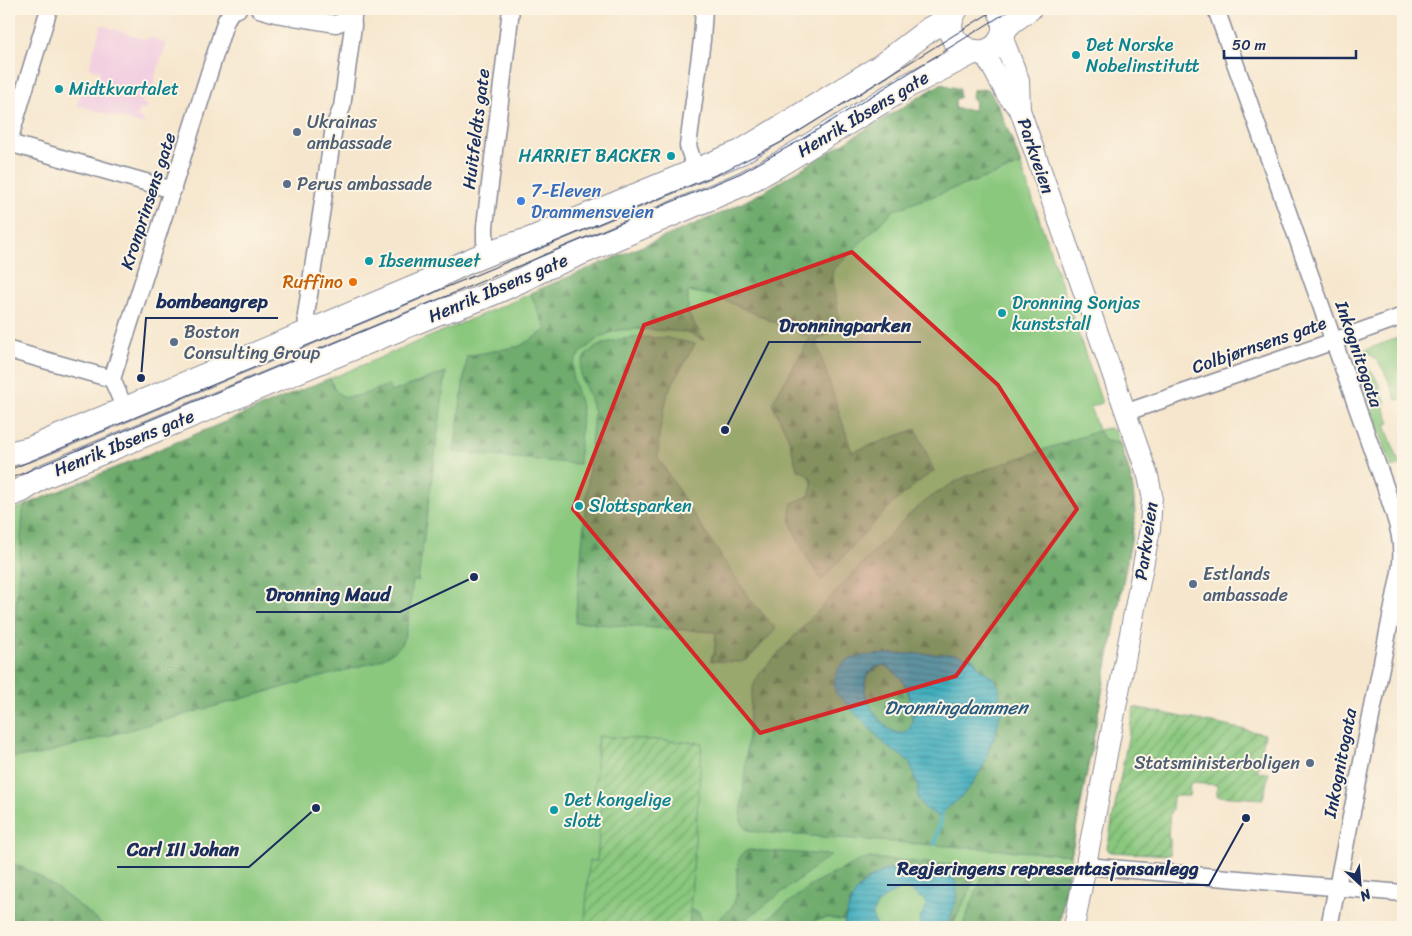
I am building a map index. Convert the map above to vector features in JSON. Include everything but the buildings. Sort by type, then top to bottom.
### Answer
[{"type":"main road","points":[[1002,25],[1012,21],[1029,9]]},
{"type":"main road","name":"Henrik Ibsens gate","points":[[9,454],[30,449],[125,410],[426,283],[449,270],[489,253],[529,240],[733,156],[766,138],[880,67],[949,12]]},
{"type":"main road","points":[[949,12],[950,30],[954,40],[960,47],[978,52]]},
{"type":"main road","name":"Henrik Ibsens gate","points":[[9,495],[22,490],[42,477],[437,313],[464,305],[521,281],[545,268],[727,192],[778,165],[907,86],[996,45],[1002,25]]},
{"type":"street","points":[[49,9],[9,142],[173,190]]},
{"type":"street","name":"Kronprinsens gate","points":[[112,379],[226,20],[232,10],[238,9]]},
{"type":"street","points":[[259,9],[276,14],[336,24],[353,17],[342,107],[334,128],[306,315],[308,332]]},
{"type":"street","name":"Huitfeldts gate","points":[[489,253],[485,241],[485,226],[511,9]]},
{"type":"street","points":[[696,171],[688,146],[702,40],[704,9]]},
{"type":"street","name":"Inkognitogata","points":[[1216,9],[1402,538],[1400,572],[1329,927]]},
{"type":"street","name":"Parkveien","points":[[1002,25],[1018,80],[1020,110],[1126,412],[1148,476],[1152,494],[1152,511],[1074,927]]},
{"type":"street","name":"Parkveien","points":[[978,52],[992,66],[1007,95],[1020,110]]},
{"type":"street","name":"Colbjørnsens gate","points":[[1126,412],[1403,316]]},
{"type":"street","points":[[9,350],[112,379],[125,410]]},
{"type":"street","points":[[1086,866],[1403,894]]},
{"type":"highlighted area","points":[[852,252],[998,385],[1077,509],[956,676],[760,733],[573,509],[644,325]]},
{"type":"shaded area","points":[[101,25],[146,40],[150,37],[166,43],[149,96],[144,95],[141,103],[147,105],[145,110],[140,109],[137,117],[144,121],[143,125],[77,105],[84,84],[96,87],[100,71],[89,68]]},
{"type":"green space","name":"Slottsparken","points":[[941,84],[959,89],[959,98],[955,99],[955,109],[974,110],[973,90],[988,89],[998,105],[1014,145],[1102,403],[1090,407],[1098,430],[1109,428],[1115,431],[1129,470],[1133,494],[1134,520],[1132,535],[1059,927],[9,927],[9,512],[724,212],[769,189]]},
{"type":"green space","points":[[941,84],[959,89],[959,98],[955,99],[955,109],[974,110],[973,90],[988,89],[998,105],[1021,165],[894,210],[832,271],[840,326],[816,341],[852,452],[916,429],[934,471],[918,482],[889,508],[822,580],[802,549],[790,515],[792,503],[809,496],[812,482],[806,473],[797,469],[789,439],[772,403],[810,338],[715,296],[688,291],[688,313],[704,340],[686,332],[639,329],[619,330],[601,336],[580,353],[573,364],[572,376],[582,409],[579,464],[454,452],[467,356],[520,346],[546,330],[530,293],[724,212],[753,198]]},
{"type":"green space","points":[[1403,336],[1403,398],[1396,400],[1380,365],[1376,359],[1364,351]]},
{"type":"green space","points":[[637,337],[667,338],[695,344],[668,392],[659,434],[658,458],[749,598],[776,629],[748,659],[741,662],[711,661],[712,655],[714,655],[716,632],[594,624],[594,622],[575,623],[594,413],[582,380],[581,369],[583,359],[589,352],[606,343]]},
{"type":"green space","points":[[1360,361],[1373,373],[1386,402],[1383,405],[1390,423],[1385,425],[1400,465],[1392,468],[1357,366]]},
{"type":"green space","points":[[446,372],[418,581],[413,581],[407,625],[403,641],[397,649],[375,662],[35,756],[9,757],[9,703],[23,510],[26,505],[330,378],[338,393],[349,397],[363,395],[388,385],[391,392]]},
{"type":"green space","points":[[1098,431],[1106,441],[1119,443],[1129,471],[1133,489],[1135,519],[1071,855],[756,832],[746,829],[741,820],[751,699],[757,677],[907,517],[935,495],[967,476]],"holes":[[[891,654],[973,659],[980,669],[993,678],[995,736],[989,747],[986,761],[973,783],[959,799],[945,810],[918,799],[918,787],[909,761],[835,692]]]},
{"type":"green space","points":[[885,665],[900,677],[908,692],[912,716],[909,730],[904,733],[897,733],[888,728],[880,720],[867,699],[866,678],[873,670]]},
{"type":"green space","points":[[1134,707],[1265,734],[1257,772],[1269,773],[1263,799],[1217,796],[1217,785],[1190,783],[1189,796],[1173,796],[1168,838],[1170,839],[1170,855],[1110,852],[1107,848]]},
{"type":"green space","points":[[598,736],[702,743],[689,927],[585,922],[589,861],[597,861],[602,797],[594,796]]},
{"type":"green space","points":[[749,850],[831,855],[736,927],[715,927],[734,903],[738,865],[743,853]]},
{"type":"green space","points":[[868,858],[977,867],[973,882],[954,923],[948,922],[952,915],[947,873],[888,869],[863,882],[850,902],[845,921],[827,918],[788,927],[756,927],[816,882]]},
{"type":"green space","points":[[9,862],[34,873],[46,881],[106,927],[9,927]]},
{"type":"green space","points":[[986,868],[1068,875],[1058,927],[962,927]]},
{"type":"green space","points":[[690,910],[699,913],[705,927],[689,927]]},
{"type":"water","name":"Dronningdammen","points":[[891,654],[957,654],[973,659],[980,669],[993,678],[999,687],[1001,710],[995,736],[989,747],[986,761],[973,783],[959,799],[945,810],[941,818],[925,808],[918,799],[918,787],[909,761],[888,747],[835,692],[835,679],[843,663],[860,657]],"holes":[[[885,665],[897,674],[904,684],[911,703],[912,721],[907,731],[902,733],[897,733],[888,728],[879,720],[867,698],[865,687],[867,677],[873,669]]]},
{"type":"water","points":[[888,869],[935,870],[947,873],[953,878],[957,891],[956,899],[946,927],[918,927],[921,916],[927,907],[924,900],[906,888],[886,897],[876,907],[873,913],[877,927],[843,927],[849,906],[856,892],[868,880]]},
{"type":"waterway","points":[[935,843],[941,818]]},
{"type":"waterway","points":[[933,871],[934,865]]},
{"type":"tram line","points":[[9,470],[720,173],[780,143],[996,9]]},
{"type":"tram line","points":[[9,479],[741,173],[799,141],[1012,9]]},
{"type":"place","name":"Det Norske Nobelinstitutt","points":[[1076,55]]},
{"type":"place","name":"Midtkvartalet","points":[[59,89]]},
{"type":"place","name":"Ukrainas ambassade","points":[[297,132]]},
{"type":"place","name":"HARRIET BACKER","points":[[671,156]]},
{"type":"place","name":"Perus ambassade","points":[[287,184]]},
{"type":"place","name":"7-Eleven Drammensveien","points":[[521,201]]},
{"type":"place","name":"Ibsenmuseet","points":[[369,261]]},
{"type":"place","name":"Ruffino","points":[[353,282]]},
{"type":"place","name":"Dronning Sonjas kunststall","points":[[1002,313]]},
{"type":"place","name":"Boston Consulting Group","points":[[174,342]]},
{"type":"place","name":"bombeangrep","points":[[141,378]]},
{"type":"place","name":"Dronningparken","points":[[725,430]]},
{"type":"place","name":"Slottsparken","points":[[579,506]]},
{"type":"place","name":"Dronning Maud","points":[[474,577]]},
{"type":"place","name":"Estlands ambassade","points":[[1193,584]]},
{"type":"place","name":"Statsministerboligen","points":[[1310,763]]},
{"type":"place","name":"Carl III Johan","points":[[316,808]]},
{"type":"place","name":"Det kongelige slott","points":[[554,810]]},
{"type":"place","name":"Regjeringens representasjonsanlegg","points":[[1246,818]]}]
